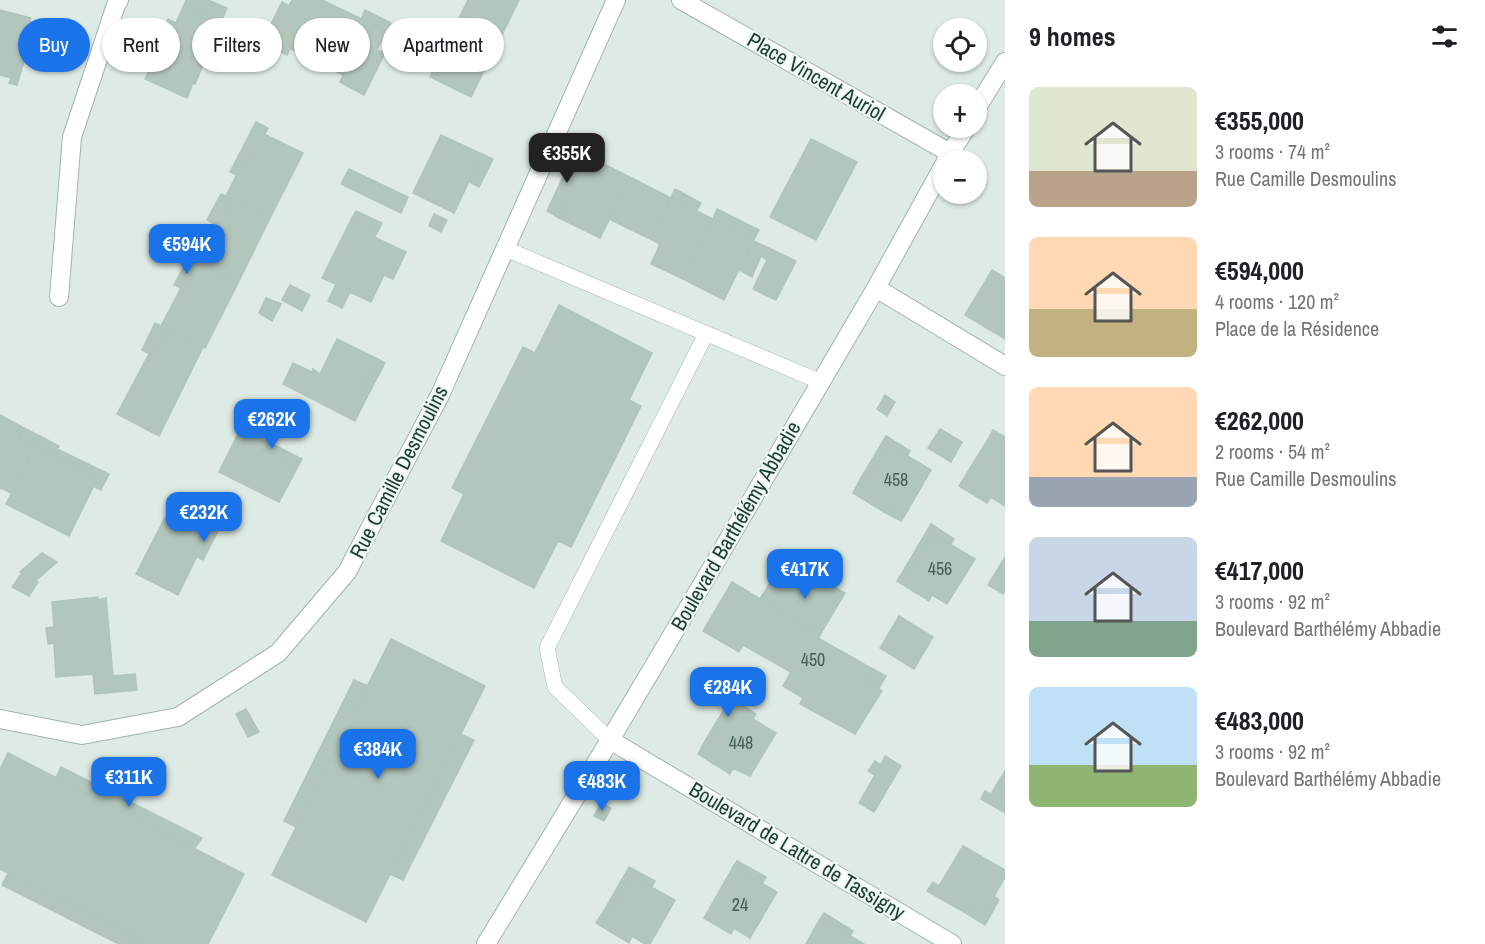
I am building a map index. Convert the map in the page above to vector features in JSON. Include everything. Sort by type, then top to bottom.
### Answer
[{"type":"street","points":[[59,297],[72,137],[119,0]]},
{"type":"street","name":"Rue Camille Desmoulins","points":[[0,719],[82,735],[178,717],[278,653],[347,572],[440,394],[616,0]]},
{"type":"street","name":"Place Vincent Auriol","points":[[681,0],[933,152]]},
{"type":"street","points":[[987,92],[1005,62]]},
{"type":"street","name":"Boulevard Barthélémy Abbadie","points":[[486,944],[610,740],[821,382],[933,185]]},
{"type":"street","points":[[876,288],[1005,366]]},
{"type":"street","name":"Boulevard de Lattre de Tassigny","points":[[610,740],[952,944]]},
{"type":"lane","points":[[506,249],[821,382]]},
{"type":"lane","points":[[610,740],[555,687],[547,648],[706,334]]},
{"type":"building","points":[[186,0],[208,0],[227,8],[223,18],[217,18],[184,5]]},
{"type":"building","points":[[292,0],[322,0],[360,18],[294,18],[294,41],[287,55],[282,52],[282,18],[274,18],[282,2],[289,6]]},
{"type":"building","points":[[468,0],[519,0],[504,31],[504,18],[459,18]]},
{"type":"building","points":[[184,5],[217,18],[192,18],[192,72],[200,72],[187,98],[145,79],[148,72],[180,72],[178,18]]},
{"type":"building","points":[[0,10],[31,18],[18,18],[18,61],[13,78],[0,75]]},
{"type":"building","points":[[365,10],[382,18],[382,29],[370,23],[370,18],[361,18]]},
{"type":"building","points":[[370,23],[382,29],[382,40],[377,50],[382,52],[382,59],[364,95],[340,82],[345,72],[370,72]]},
{"type":"building","points":[[18,60],[18,72],[21,72],[17,85],[9,83],[13,78]]},
{"type":"building","points":[[432,72],[484,72],[471,97],[430,77]]},
{"type":"building","points":[[256,122],[268,128],[251,161],[245,158],[237,175],[230,172]]},
{"type":"building","points":[[264,134],[303,153],[270,218],[226,196],[245,158],[251,161]]},
{"type":"building","points":[[441,135],[482,154],[454,213],[413,193]]},
{"type":"building","points":[[811,139],[857,162],[816,240],[770,217]]},
{"type":"building","points":[[577,150],[588,156],[559,218],[547,211]]},
{"type":"building","points":[[482,154],[493,159],[479,187],[469,182]]},
{"type":"building","points":[[588,156],[630,177],[600,238],[559,218]]},
{"type":"building","points":[[349,169],[408,197],[401,213],[341,184]]},
{"type":"building","points":[[630,177],[671,198],[650,239],[609,219]]},
{"type":"building","points":[[675,189],[701,203],[697,210],[671,198]]},
{"type":"building","points":[[221,194],[232,199],[219,226],[207,220]]},
{"type":"building","points":[[671,198],[713,219],[683,279],[651,264],[660,244],[650,239]]},
{"type":"building","points":[[232,199],[270,218],[238,283],[193,261],[213,223],[219,226]]},
{"type":"building","points":[[717,209],[759,230],[754,239],[713,219]]},
{"type":"building","points":[[356,211],[382,223],[378,231],[352,218]]},
{"type":"building","points":[[434,214],[447,220],[441,232],[429,226]]},
{"type":"building","points":[[352,218],[378,231],[374,237],[406,252],[393,279],[384,275],[371,302],[350,292],[342,308],[328,301],[336,284],[322,278]]},
{"type":"building","points":[[713,219],[754,239],[724,300],[683,279]]},
{"type":"building","points":[[754,241],[796,261],[776,300],[753,289],[767,260],[761,256],[752,277],[739,270]]},
{"type":"building","points":[[188,259],[199,264],[186,290],[174,285]]},
{"type":"building","points":[[199,264],[238,283],[205,348],[161,326],[181,288],[186,290]]},
{"type":"building","points":[[992,270],[1005,278],[1005,339],[965,315]]},
{"type":"building","points":[[290,285],[310,295],[302,311],[282,300]]},
{"type":"building","points":[[266,298],[281,304],[272,321],[259,313]]},
{"type":"building","points":[[559,305],[652,353],[629,400],[641,406],[571,547],[558,541],[534,588],[441,541],[464,494],[452,488],[523,347],[535,353]]},
{"type":"building","points":[[155,323],[167,329],[154,356],[142,350]]},
{"type":"building","points":[[167,329],[203,347],[159,436],[117,414],[149,354],[154,356]]},
{"type":"building","points":[[337,339],[378,359],[360,393],[367,397],[355,421],[283,384],[293,363],[312,372],[313,369],[320,374]]},
{"type":"building","points":[[378,359],[385,363],[367,397],[360,393]]},
{"type":"building","points":[[885,395],[895,402],[887,416],[877,409]]},
{"type":"building","points":[[0,415],[24,428],[18,437],[35,446],[11,493],[0,489]]},
{"type":"building","points":[[24,428],[40,436],[35,446],[18,437]]},
{"type":"building","points":[[241,428],[302,459],[295,472],[284,467],[287,461],[237,436]]},
{"type":"building","points":[[940,429],[962,442],[951,462],[928,448]]},
{"type":"building","points":[[993,430],[1005,437],[1005,444],[990,436]]},
{"type":"building","points":[[40,436],[59,446],[57,449],[109,474],[101,490],[93,486],[98,477],[35,446]]},
{"type":"building","points":[[237,436],[287,461],[284,467],[295,472],[279,502],[219,472]]},
{"type":"building","points":[[886,436],[910,451],[907,456],[889,445],[867,481],[861,478]]},
{"type":"building","points":[[990,436],[1005,444],[1005,506],[991,497],[987,503],[959,486]]},
{"type":"building","points":[[889,445],[931,470],[905,515],[889,506],[884,512],[853,493],[861,478],[867,481]]},
{"type":"building","points":[[35,446],[98,477],[69,536],[6,504]]},
{"type":"building","points":[[889,506],[905,515],[901,521],[884,512]]},
{"type":"building","points":[[170,508],[194,519],[197,513],[221,525],[217,533],[205,527],[191,553],[197,556],[178,595],[136,574]]},
{"type":"building","points":[[931,524],[954,539],[951,544],[933,534],[911,571],[905,568]]},
{"type":"building","points":[[205,527],[217,533],[203,560],[191,553]]},
{"type":"building","points":[[933,534],[975,559],[947,604],[932,595],[929,601],[897,581],[905,568],[911,571]]},
{"type":"building","points":[[42,553],[57,562],[35,581],[20,572]]},
{"type":"building","points":[[1005,557],[1005,591],[1003,594],[988,585]]},
{"type":"building","points":[[797,565],[803,569],[793,586],[786,582]]},
{"type":"building","points":[[803,569],[845,593],[820,635],[760,599],[774,576],[793,586]]},
{"type":"building","points":[[22,573],[38,582],[29,596],[12,587]]},
{"type":"building","points":[[732,582],[820,635],[818,638],[871,668],[864,681],[882,691],[855,734],[800,704],[803,698],[783,686],[791,672],[743,645],[739,652],[703,631]]},
{"type":"building","points":[[98,597],[98,600],[106,598],[113,676],[135,674],[137,690],[95,694],[93,674],[56,677],[54,643],[48,644],[46,628],[54,627],[52,602]]},
{"type":"building","points":[[899,616],[933,637],[914,669],[880,648]]},
{"type":"building","points":[[391,639],[485,686],[366,922],[272,875]]},
{"type":"building","points":[[871,668],[886,676],[879,688],[864,681]]},
{"type":"building","points":[[354,680],[368,686],[296,827],[284,821]]},
{"type":"building","points":[[731,698],[756,714],[753,719],[733,707],[711,744],[705,741]]},
{"type":"building","points":[[733,707],[776,733],[750,776],[733,768],[730,774],[698,754],[705,741],[711,744]]},
{"type":"building","points":[[246,709],[259,732],[248,737],[236,714]]},
{"type":"building","points":[[460,734],[474,740],[403,880],[390,874]]},
{"type":"building","points":[[8,753],[244,874],[208,944],[150,944],[0,869],[0,769]]},
{"type":"building","points":[[885,756],[901,766],[874,812],[859,803],[875,775],[868,771],[875,761],[881,765]]},
{"type":"building","points":[[61,767],[202,838],[195,848],[56,778]]},
{"type":"building","points":[[1005,771],[1005,813],[981,799],[985,791],[991,794]]},
{"type":"building","points":[[601,803],[611,808],[604,821],[594,816]]},
{"type":"building","points":[[963,846],[1005,870],[1005,877],[984,914],[969,905],[964,912],[927,891],[933,882],[939,886]]},
{"type":"building","points":[[737,861],[766,877],[762,884],[733,867]]},
{"type":"building","points":[[629,867],[655,881],[652,887],[633,877],[611,913],[605,909]]},
{"type":"building","points":[[733,867],[777,892],[750,938],[734,928],[731,934],[704,918]]},
{"type":"building","points":[[8,873],[149,943],[119,944],[2,885]]},
{"type":"building","points":[[633,877],[675,900],[650,944],[645,944],[632,936],[629,943],[596,923],[605,909],[611,913]]},
{"type":"building","points":[[994,896],[999,900],[985,925],[964,912],[969,905],[984,914]]},
{"type":"building","points":[[824,913],[853,931],[850,936],[820,919]]},
{"type":"building","points":[[820,919],[850,936],[864,944],[806,944]]}]
